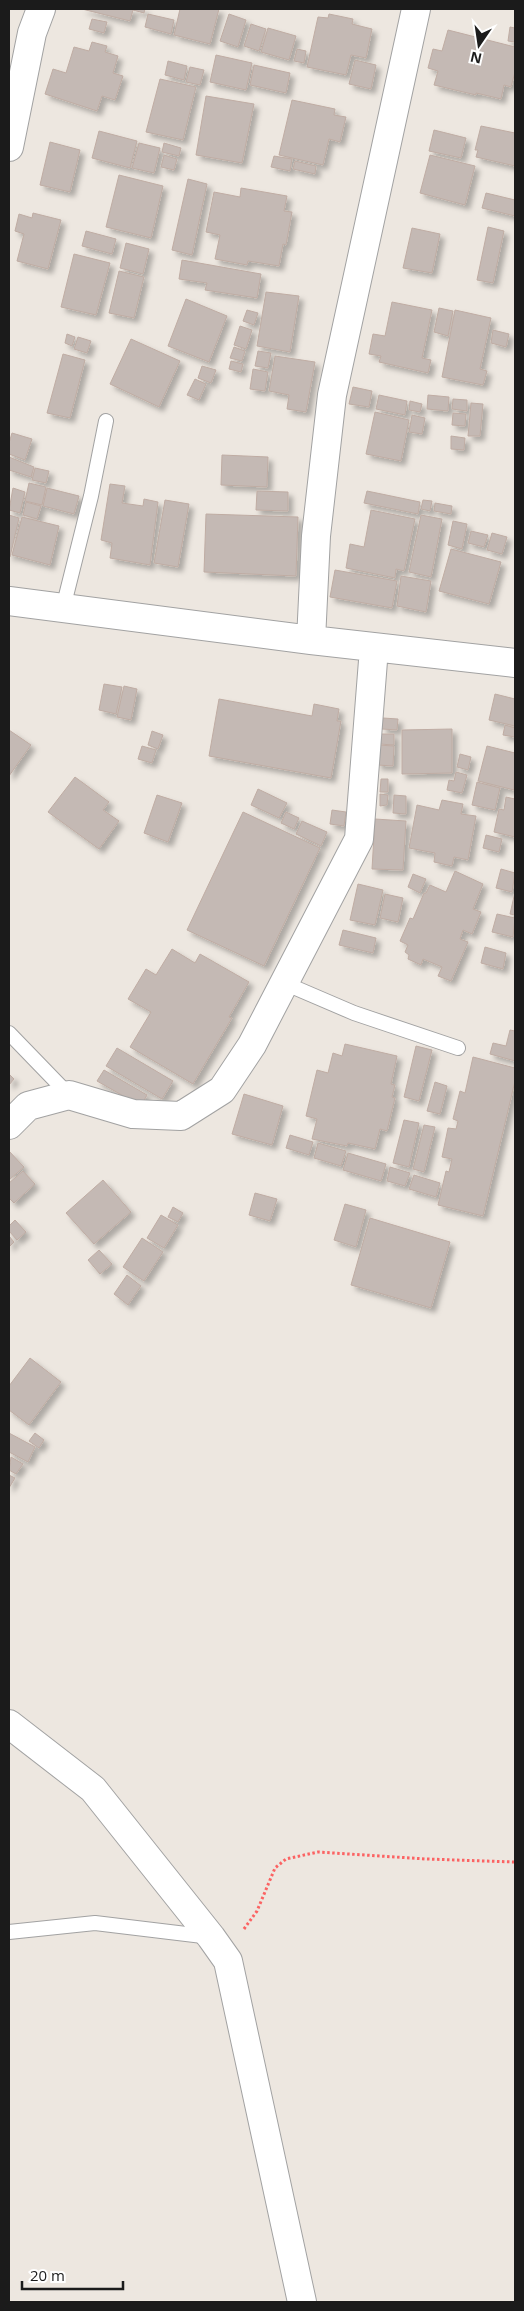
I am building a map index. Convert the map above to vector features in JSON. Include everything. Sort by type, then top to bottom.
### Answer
[{"type":"street","points":[[9,147],[32,33],[41,9]]},
{"type":"street","points":[[311,640],[316,536],[332,395],[416,9]]},
{"type":"street","points":[[9,601],[374,648],[515,663]]},
{"type":"street","points":[[9,1125],[28,1106],[69,1096],[133,1114],[181,1116],[222,1090],[252,1045],[359,839],[374,648]]},
{"type":"street","points":[[9,1724],[93,1789],[228,1961],[302,2302]]},
{"type":"lane","points":[[63,608],[91,496],[106,421]]},
{"type":"lane","points":[[284,983],[354,1013],[458,1048]]},
{"type":"lane","points":[[9,1033],[69,1096]]},
{"type":"lane","points":[[9,1932],[94,1923],[211,1937]]},
{"type":"path","points":[[228,1961],[248,1922],[256,1911],[274,1868],[286,1859],[318,1852],[515,1862]]},
{"type":"building","points":[[82,9],[145,9],[144,13],[133,10],[130,21]]},
{"type":"building","points":[[180,9],[219,9],[210,44],[174,35]]},
{"type":"building","points":[[148,14],[174,20],[171,34],[145,27]]},
{"type":"building","points":[[229,14],[246,20],[238,47],[220,41]]},
{"type":"building","points":[[329,14],[353,19],[352,24],[372,29],[366,58],[351,55],[346,75],[307,67],[318,17],[328,18]]},
{"type":"building","points":[[92,19],[107,22],[104,33],[89,29]]},
{"type":"building","points":[[251,24],[266,29],[259,51],[244,46]]},
{"type":"building","points":[[510,27],[515,28],[515,42],[508,41]]},
{"type":"building","points":[[268,28],[296,36],[289,60],[261,52]]},
{"type":"building","points":[[448,30],[515,47],[515,72],[511,87],[504,85],[501,99],[434,85],[438,71],[428,68],[433,49],[442,51]]},
{"type":"building","points":[[92,42],[107,46],[105,52],[118,56],[113,73],[123,76],[115,100],[102,96],[97,111],[45,94],[53,69],[66,73],[74,47],[89,51]]},
{"type":"building","points":[[297,49],[306,51],[304,63],[294,61]]},
{"type":"building","points":[[216,55],[252,63],[246,90],[210,82]]},
{"type":"building","points":[[355,60],[376,65],[371,89],[349,84]]},
{"type":"building","points":[[168,61],[187,66],[184,80],[165,75]]},
{"type":"building","points":[[254,65],[290,73],[286,93],[250,85]]},
{"type":"building","points":[[190,67],[204,70],[200,85],[186,82]]},
{"type":"building","points":[[160,79],[196,87],[183,140],[146,132]]},
{"type":"building","points":[[206,96],[254,104],[242,163],[196,155]]},
{"type":"building","points":[[292,100],[335,109],[334,115],[346,117],[340,142],[329,139],[323,165],[279,155]]},
{"type":"building","points":[[481,126],[515,133],[515,166],[476,157],[478,150],[475,150]]},
{"type":"building","points":[[434,130],[466,138],[461,158],[429,151]]},
{"type":"building","points":[[99,131],[137,141],[130,168],[92,158]]},
{"type":"building","points":[[50,142],[80,150],[70,192],[40,185]]},
{"type":"building","points":[[139,143],[160,148],[154,173],[132,168]]},
{"type":"building","points":[[164,143],[181,148],[179,156],[162,152]]},
{"type":"building","points":[[164,155],[177,159],[174,170],[161,167]]},
{"type":"building","points":[[430,155],[475,166],[465,205],[420,193]]},
{"type":"building","points":[[274,156],[292,159],[290,171],[271,167]]},
{"type":"building","points":[[295,161],[316,166],[315,174],[293,169]]},
{"type":"building","points":[[119,175],[163,186],[151,238],[106,227]]},
{"type":"building","points":[[188,179],[207,184],[192,255],[172,250]]},
{"type":"building","points":[[241,188],[287,196],[284,211],[292,212],[286,245],[283,244],[279,266],[248,261],[247,265],[215,259],[220,235],[206,232],[214,192],[240,197]]},
{"type":"building","points":[[486,193],[515,200],[515,216],[482,208]]},
{"type":"building","points":[[33,213],[61,220],[48,269],[17,261],[24,234],[15,231],[19,214],[32,218]]},
{"type":"building","points":[[488,227],[504,231],[493,283],[477,280]]},
{"type":"building","points":[[412,228],[440,234],[432,273],[403,268]]},
{"type":"building","points":[[86,231],[116,239],[112,254],[82,246]]},
{"type":"building","points":[[126,243],[149,249],[143,274],[120,268]]},
{"type":"building","points":[[74,254],[110,263],[96,315],[61,307]]},
{"type":"building","points":[[182,260],[261,274],[257,298],[205,290],[207,283],[179,279]]},
{"type":"building","points":[[119,271],[144,277],[134,318],[109,313]]},
{"type":"building","points":[[266,292],[299,296],[290,352],[257,346]]},
{"type":"building","points":[[186,299],[227,316],[209,362],[168,346]]},
{"type":"building","points":[[392,302],[432,310],[422,358],[431,360],[428,373],[379,362],[381,356],[369,354],[373,334],[385,336]]},
{"type":"building","points":[[439,308],[453,311],[448,336],[434,332]]},
{"type":"building","points":[[247,310],[258,313],[254,325],[243,321]]},
{"type":"building","points":[[455,310],[491,318],[480,369],[487,371],[483,385],[442,377]]},
{"type":"building","points":[[240,326],[252,330],[246,349],[234,345]]},
{"type":"building","points":[[493,330],[509,334],[506,347],[491,343]]},
{"type":"building","points":[[67,334],[75,337],[72,346],[65,343]]},
{"type":"building","points":[[78,337],[91,341],[87,353],[74,349]]},
{"type":"building","points":[[131,339],[180,361],[159,407],[110,384]]},
{"type":"building","points":[[234,347],[245,351],[242,361],[230,358]]},
{"type":"building","points":[[258,351],[271,353],[268,368],[255,366]]},
{"type":"building","points":[[63,354],[85,360],[70,418],[47,413]]},
{"type":"building","points":[[275,356],[315,362],[306,412],[287,409],[289,395],[269,391]]},
{"type":"building","points":[[231,361],[243,364],[241,372],[229,369]]},
{"type":"building","points":[[202,366],[216,370],[211,383],[198,378]]},
{"type":"building","points":[[253,369],[268,372],[265,391],[250,389]]},
{"type":"building","points":[[195,379],[206,384],[199,400],[187,395]]},
{"type":"building","points":[[353,387],[372,391],[369,407],[349,404]]},
{"type":"building","points":[[379,395],[407,401],[405,415],[376,409]]},
{"type":"building","points":[[428,395],[449,397],[448,411],[427,409]]},
{"type":"building","points":[[453,399],[467,400],[467,411],[452,409]]},
{"type":"building","points":[[410,401],[422,404],[420,412],[409,410]]},
{"type":"building","points":[[471,403],[483,404],[480,436],[468,436]]},
{"type":"building","points":[[375,412],[409,420],[401,461],[366,454]]},
{"type":"building","points":[[453,413],[466,414],[465,426],[452,425]]},
{"type":"building","points":[[412,415],[425,418],[422,434],[409,432]]},
{"type":"building","points":[[12,433],[32,439],[25,460],[9,454],[9,443]]},
{"type":"building","points":[[451,436],[465,438],[464,450],[451,449]]},
{"type":"building","points":[[222,455],[268,457],[267,487],[221,485]]},
{"type":"building","points":[[9,457],[34,467],[31,477],[9,470]]},
{"type":"building","points":[[35,468],[49,471],[46,483],[32,480]]},
{"type":"building","points":[[29,483],[46,487],[42,505],[25,501]]},
{"type":"building","points":[[110,484],[125,486],[122,503],[143,506],[144,499],[158,502],[150,565],[110,558],[112,543],[101,540]]},
{"type":"building","points":[[13,488],[25,492],[20,513],[9,510]]},
{"type":"building","points":[[47,488],[79,496],[74,514],[43,506]]},
{"type":"building","points":[[257,491],[288,492],[288,511],[256,510]]},
{"type":"building","points":[[367,491],[420,502],[418,514],[364,503]]},
{"type":"building","points":[[165,500],[189,504],[178,567],[154,563]]},
{"type":"building","points":[[423,500],[432,501],[430,511],[421,509]]},
{"type":"building","points":[[26,502],[41,506],[37,519],[23,515]]},
{"type":"building","points":[[435,503],[452,506],[451,514],[434,511]]},
{"type":"building","points":[[371,510],[415,519],[404,571],[396,569],[395,578],[346,568],[350,544],[364,547]]},
{"type":"building","points":[[206,514],[298,517],[296,576],[204,572]]},
{"type":"building","points":[[9,515],[19,518],[10,557],[9,556]]},
{"type":"building","points":[[421,515],[442,519],[431,577],[409,572]]},
{"type":"building","points":[[22,517],[59,526],[50,565],[12,555]]},
{"type":"building","points":[[453,521],[467,524],[462,549],[448,545]]},
{"type":"building","points":[[471,531],[488,535],[484,547],[468,543]]},
{"type":"building","points":[[492,533],[507,537],[502,554],[487,550]]},
{"type":"building","points":[[451,549],[501,562],[489,604],[439,591]]},
{"type":"building","points":[[335,570],[397,581],[392,608],[330,597]]},
{"type":"building","points":[[401,576],[431,581],[426,612],[397,606]]},
{"type":"building","points":[[104,684],[122,687],[116,714],[99,710]]},
{"type":"building","points":[[124,686],[137,689],[131,720],[117,717]]},
{"type":"building","points":[[495,694],[515,699],[515,726],[489,720]]},
{"type":"building","points":[[219,699],[312,716],[314,704],[339,709],[337,721],[341,721],[331,778],[209,756]]},
{"type":"building","points":[[383,718],[398,719],[397,730],[382,729]]},
{"type":"building","points":[[505,725],[515,728],[515,737],[503,735]]},
{"type":"building","points":[[452,729],[452,773],[402,774],[402,730]]},
{"type":"building","points":[[9,730],[31,745],[9,776]]},
{"type":"building","points":[[152,731],[163,735],[158,749],[148,745]]},
{"type":"building","points":[[380,734],[394,734],[394,745],[379,744]]},
{"type":"building","points":[[378,745],[394,746],[393,766],[377,765]]},
{"type":"building","points":[[142,746],[156,750],[152,763],[138,759]]},
{"type":"building","points":[[487,746],[515,753],[514,790],[478,781]]},
{"type":"building","points":[[460,754],[471,757],[468,770],[457,767]]},
{"type":"building","points":[[456,772],[467,775],[462,793],[447,790],[449,780],[454,781]]},
{"type":"building","points":[[75,777],[109,802],[103,810],[119,821],[99,849],[48,812]]},
{"type":"building","points":[[381,779],[388,779],[388,792],[380,792]]},
{"type":"building","points":[[477,782],[500,788],[495,810],[472,805]]},
{"type":"building","points":[[258,789],[287,803],[279,818],[251,805]]},
{"type":"building","points":[[380,794],[388,795],[387,805],[380,806]]},
{"type":"building","points":[[157,795],[182,803],[168,842],[144,833]]},
{"type":"building","points":[[394,795],[406,796],[406,814],[393,813]]},
{"type":"building","points":[[506,797],[515,799],[515,837],[494,832],[499,809],[504,810]]},
{"type":"building","points":[[442,800],[463,804],[461,814],[476,816],[468,860],[454,857],[452,866],[434,862],[435,853],[409,848],[417,805],[439,810]]},
{"type":"building","points":[[332,810],[346,812],[344,826],[330,824]]},
{"type":"building","points":[[243,812],[320,848],[264,966],[187,930]]},
{"type":"building","points":[[286,812],[299,818],[294,829],[281,823]]},
{"type":"building","points":[[375,819],[406,821],[403,870],[372,869]]},
{"type":"building","points":[[302,821],[327,832],[321,846],[296,834]]},
{"type":"building","points":[[486,835],[502,839],[499,852],[483,848]]},
{"type":"building","points":[[501,869],[515,873],[512,892],[496,888]]},
{"type":"building","points":[[455,871],[483,884],[473,909],[481,912],[472,934],[463,930],[460,939],[468,942],[451,981],[438,976],[442,967],[423,959],[421,965],[408,959],[409,955],[405,952],[408,945],[400,941],[410,918],[413,919],[424,893],[426,893],[430,885],[446,892]]},
{"type":"building","points":[[413,874],[426,879],[420,893],[408,887]]},
{"type":"building","points":[[358,884],[383,890],[375,925],[350,920]]},
{"type":"building","points":[[515,892],[515,915],[510,914]]},
{"type":"building","points":[[385,894],[403,898],[398,922],[380,918]]},
{"type":"building","points":[[497,914],[515,918],[513,937],[492,932]]},
{"type":"building","points":[[343,930],[376,938],[373,953],[339,945]]},
{"type":"building","points":[[485,947],[506,953],[503,969],[481,963]]},
{"type":"building","points":[[172,949],[195,963],[200,954],[249,982],[229,1017],[232,1018],[193,1084],[130,1047],[151,1012],[128,999],[146,969],[156,975]]},
{"type":"building","points":[[510,1030],[515,1031],[515,1061],[490,1054],[493,1043],[506,1046]]},
{"type":"building","points":[[345,1044],[397,1056],[391,1084],[395,1085],[392,1097],[395,1098],[387,1131],[380,1129],[375,1149],[348,1143],[347,1146],[312,1139],[317,1119],[306,1116],[317,1070],[328,1073],[333,1053],[342,1056]]},
{"type":"building","points":[[416,1046],[432,1050],[419,1101],[404,1097]]},
{"type":"building","points":[[117,1048],[173,1081],[162,1099],[106,1066]]},
{"type":"building","points":[[473,1057],[515,1068],[515,1081],[483,1216],[438,1205],[446,1171],[449,1172],[452,1159],[442,1157],[448,1128],[456,1129],[458,1121],[453,1119],[460,1091],[465,1093]]},
{"type":"building","points":[[104,1070],[147,1095],[141,1106],[97,1081]]},
{"type":"building","points":[[9,1074],[14,1079],[9,1085]]},
{"type":"building","points":[[435,1082],[447,1086],[440,1114],[427,1111]]},
{"type":"building","points":[[244,1094],[283,1106],[272,1145],[232,1134]]},
{"type":"building","points":[[404,1120],[419,1123],[409,1167],[393,1163]]},
{"type":"building","points":[[424,1125],[435,1127],[424,1172],[413,1169]]},
{"type":"building","points":[[290,1135],[313,1142],[309,1155],[286,1148]]},
{"type":"building","points":[[318,1143],[346,1151],[341,1166],[314,1158]]},
{"type":"building","points":[[9,1151],[24,1167],[9,1180]]},
{"type":"building","points":[[348,1153],[386,1164],[381,1181],[343,1170]]},
{"type":"building","points":[[390,1167],[410,1173],[405,1186],[387,1181]]},
{"type":"building","points":[[23,1171],[35,1184],[14,1203],[9,1198],[9,1183]]},
{"type":"building","points":[[414,1175],[440,1183],[436,1197],[409,1189]]},
{"type":"building","points":[[103,1180],[131,1212],[94,1244],[66,1213]]},
{"type":"building","points":[[255,1193],[277,1199],[270,1221],[249,1215]]},
{"type":"building","points":[[345,1204],[366,1210],[356,1247],[334,1240]]},
{"type":"building","points":[[173,1207],[183,1213],[178,1222],[168,1217]]},
{"type":"building","points":[[161,1215],[178,1225],[164,1248],[147,1238]]},
{"type":"building","points":[[370,1218],[450,1242],[431,1308],[351,1285]]},
{"type":"building","points":[[15,1220],[26,1232],[17,1240],[9,1231],[9,1226]]},
{"type":"building","points":[[9,1236],[14,1242],[9,1247]]},
{"type":"building","points":[[142,1238],[163,1252],[144,1281],[123,1267]]},
{"type":"building","points":[[99,1250],[112,1264],[100,1274],[88,1260]]},
{"type":"building","points":[[127,1275],[141,1286],[128,1305],[114,1294]]},
{"type":"building","points":[[30,1358],[61,1382],[29,1425],[9,1410],[9,1386]]},
{"type":"building","points":[[9,1433],[35,1447],[28,1462],[9,1452]]},
{"type":"building","points":[[35,1433],[44,1440],[39,1448],[29,1441]]},
{"type":"building","points":[[11,1457],[23,1464],[16,1474],[9,1470]]},
{"type":"building","points":[[9,1475],[15,1478],[9,1488]]}]
